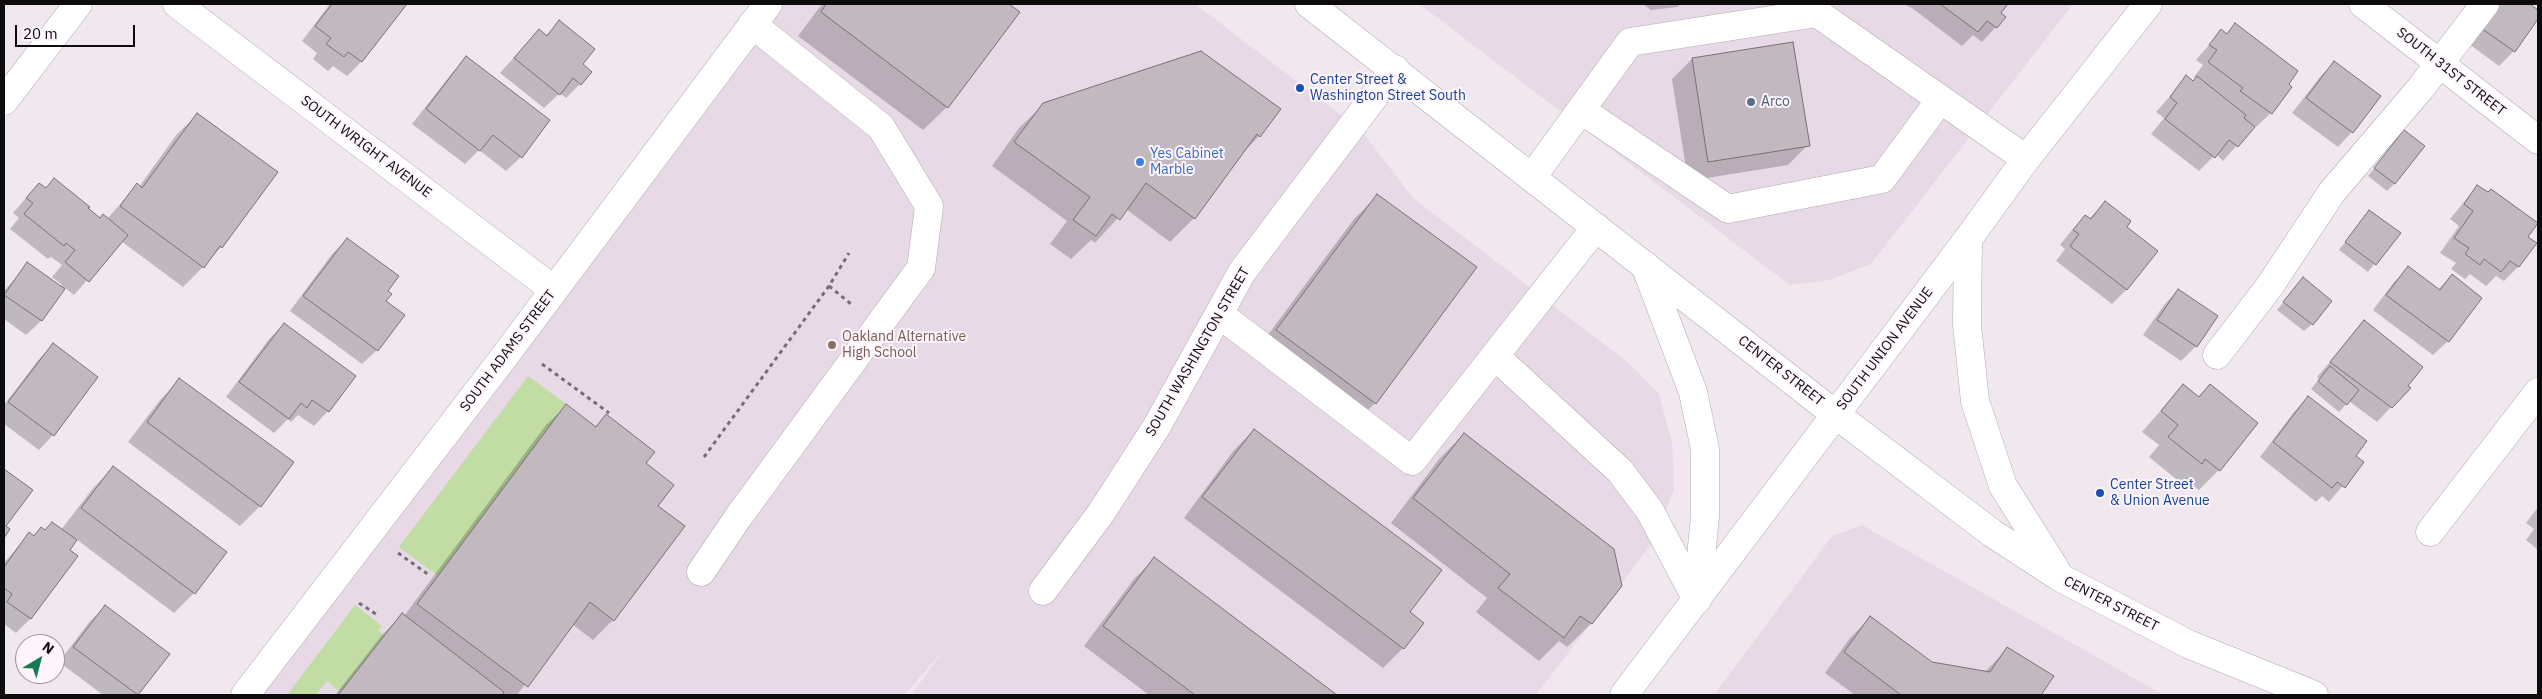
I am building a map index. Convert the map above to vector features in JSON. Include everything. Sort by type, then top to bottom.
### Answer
[{"type":"main road","points":[[4,100],[78,4]]},
{"type":"main road","name":"SOUTH WRIGHT AVENUE","points":[[177,4],[554,290]]},
{"type":"main road","name":"CENTER STREET","points":[[1309,4],[1533,176],[1835,414],[1992,533],[2060,578],[2188,644],[2314,695]]},
{"type":"main road","name":"SOUTH UNION AVENUE","points":[[1624,695],[1968,239],[2026,159],[2148,4]]},
{"type":"main road","name":"SOUTH 31ST STREET","points":[[2363,4],[2538,140]]},
{"type":"main road","points":[[2217,355],[2269,287],[2332,192],[2440,64],[2485,4]]},
{"type":"main road","points":[[1533,176],[1630,42],[1817,13],[2026,159]]},
{"type":"main road","points":[[701,572],[739,516],[922,268],[929,206],[881,127],[760,14]]},
{"type":"main road","name":"SOUTH ADAMS STREET","points":[[245,695],[554,290],[760,14]]},
{"type":"main road","name":"SOUTH WASHINGTON STREET","points":[[1043,591],[1112,497],[1157,426],[1242,272],[1395,69]]},
{"type":"main road","points":[[1581,110],[1728,209],[1882,179],[1940,100]]},
{"type":"main road","points":[[1219,314],[1412,461],[1596,227]]},
{"type":"main road","points":[[1968,239],[1967,325],[1975,401],[2003,486],[2060,578]]},
{"type":"main road","points":[[1646,265],[1693,392],[1705,449],[1705,516],[1697,600]]},
{"type":"main road","points":[[1495,356],[1620,471],[1650,511],[1697,600]]},
{"type":"main road","points":[[2430,532],[2538,392]]},
{"type":"path","points":[[704,457],[829,286],[849,252]]},
{"type":"path","points":[[579,393],[609,413]]},
{"type":"path","points":[[391,548],[429,575]]},
{"type":"path","points":[[353,598],[379,616]]},
{"type":"shaded area","points":[[768,4],[1195,4],[1361,130],[1413,198],[1631,365],[1659,394],[1672,443],[1674,490],[1653,542],[1536,695],[911,695],[945,649],[904,695],[245,695]]},
{"type":"shaded area","points":[[1419,4],[2073,4],[1871,264],[1830,280],[1790,285]]},
{"type":"shaded area","points":[[1862,525],[2164,695],[1714,695],[1832,536]]},
{"type":"green space","points":[[528,376],[566,404],[438,576],[399,547]]},
{"type":"green space","points":[[355,605],[382,626],[378,631],[384,635],[340,692],[327,681],[316,695],[287,695]]},
{"type":"building","points":[[332,4],[407,4],[362,62],[348,52],[344,57],[326,44],[331,38],[315,26]]},
{"type":"building","points":[[826,4],[1009,4],[1020,12],[948,108],[821,12]]},
{"type":"building","points":[[1940,4],[2008,4],[2001,13],[2006,17],[1997,28],[1987,21],[1978,32]]},
{"type":"building","points":[[2494,4],[2530,4],[2538,10],[2538,19],[2515,52],[2478,26]]},
{"type":"building","points":[[559,20],[595,49],[583,64],[592,72],[581,85],[573,78],[560,95],[514,58],[539,29],[547,36]]},
{"type":"building","points":[[2235,23],[2298,71],[2289,84],[2292,87],[2272,114],[2240,91],[2243,88],[2208,62],[2217,50],[2209,45],[2221,29],[2227,34]]},
{"type":"building","name":"Arco","points":[[1793,42],[1810,146],[1708,162],[1692,58]]},
{"type":"building","name":"Yes Cabinet Marble","points":[[1201,51],[1281,109],[1260,137],[1257,134],[1195,219],[1146,183],[1120,220],[1112,214],[1096,236],[1073,220],[1090,197],[1014,142],[1043,103]]},
{"type":"building","points":[[466,56],[550,120],[522,158],[493,135],[480,151],[426,109]]},
{"type":"building","points":[[2334,61],[2381,96],[2353,133],[2306,98]]},
{"type":"building","points":[[2186,75],[2193,81],[2197,76],[2246,115],[2244,118],[2255,127],[2238,147],[2229,140],[2215,158],[2165,119],[2177,103],[2170,97]]},
{"type":"building","points":[[197,113],[278,172],[222,248],[220,246],[204,268],[120,206],[137,183],[142,188]]},
{"type":"building","points":[[2404,130],[2425,146],[2395,184],[2374,168]]},
{"type":"building","points":[[54,178],[90,207],[88,208],[100,218],[103,214],[128,235],[89,282],[65,262],[75,250],[66,243],[64,246],[24,214],[33,203],[26,198],[39,183],[46,188]]},
{"type":"building","points":[[2477,185],[2488,192],[2491,189],[2538,223],[2528,237],[2537,243],[2519,267],[2510,261],[2501,272],[2484,259],[2480,265],[2465,254],[2469,248],[2454,238],[2473,211],[2464,204]]},
{"type":"building","points":[[1377,194],[1477,267],[1376,404],[1276,330]]},
{"type":"building","points":[[2105,201],[2131,221],[2127,227],[2158,251],[2127,290],[2070,246],[2079,234],[2073,230],[2085,215],[2091,219]]},
{"type":"building","points":[[2369,210],[2401,233],[2376,265],[2345,242]]},
{"type":"building","points":[[347,238],[399,276],[388,291],[392,294],[386,301],[405,315],[378,351],[303,296]]},
{"type":"building","points":[[27,262],[65,289],[42,321],[4,295]]},
{"type":"building","points":[[2408,266],[2440,290],[2452,274],[2482,298],[2449,342],[2386,295]]},
{"type":"building","points":[[2303,277],[2332,301],[2313,325],[2283,302]]},
{"type":"building","points":[[2178,289],[2218,316],[2197,347],[2157,320]]},
{"type":"building","points":[[2364,320],[2423,367],[2408,386],[2411,388],[2392,408],[2330,362]]},
{"type":"building","points":[[284,323],[356,376],[329,412],[312,400],[307,408],[301,403],[289,419],[239,382]]},
{"type":"building","points":[[53,343],[98,377],[54,436],[8,402]]},
{"type":"building","points":[[2330,366],[2359,390],[2347,405],[2318,381]]},
{"type":"building","points":[[179,378],[294,462],[261,507],[147,422]]},
{"type":"building","points":[[2183,384],[2199,397],[2210,384],[2258,423],[2220,471],[2205,459],[2202,464],[2168,437],[2178,425],[2161,411]]},
{"type":"building","points":[[2308,396],[2367,441],[2356,456],[2364,462],[2345,488],[2337,482],[2332,488],[2273,442]]},
{"type":"building","points":[[566,404],[596,427],[606,414],[655,452],[646,463],[674,485],[658,506],[685,526],[614,621],[590,602],[528,687],[417,604]]},
{"type":"building","points":[[1254,429],[1442,570],[1410,612],[1424,623],[1404,649],[1202,497]]},
{"type":"building","points":[[1464,433],[1614,549],[1622,586],[1592,624],[1580,616],[1564,638],[1498,588],[1510,574],[1413,498]]},
{"type":"building","points":[[113,466],[227,552],[195,594],[81,508]]},
{"type":"building","points":[[4,469],[33,490],[6,526],[10,529],[4,538]]},
{"type":"building","points":[[52,522],[77,540],[70,550],[78,556],[31,619],[7,602],[12,594],[4,588],[4,567],[29,532],[34,536],[41,527],[45,530]]},
{"type":"building","points":[[1154,557],[1337,695],[1195,695],[1103,626]]},
{"type":"building","points":[[105,605],[170,654],[138,695],[73,647]]},
{"type":"building","points":[[402,613],[504,692],[502,695],[338,695]]},
{"type":"building","points":[[1870,616],[1932,662],[1990,672],[2007,647],[2054,676],[2041,695],[1901,695],[1844,652]]},
{"type":"place","name":"Center Street & Washington Street South","points":[[1300,88]]},
{"type":"place","name":"Arco","points":[[1751,102]]},
{"type":"place","name":"Yes Cabinet Marble","points":[[1140,162]]},
{"type":"place","name":"Oakland Alternative High School","points":[[832,345]]},
{"type":"place","name":"Center Street & Union Avenue","points":[[2100,493]]}]
